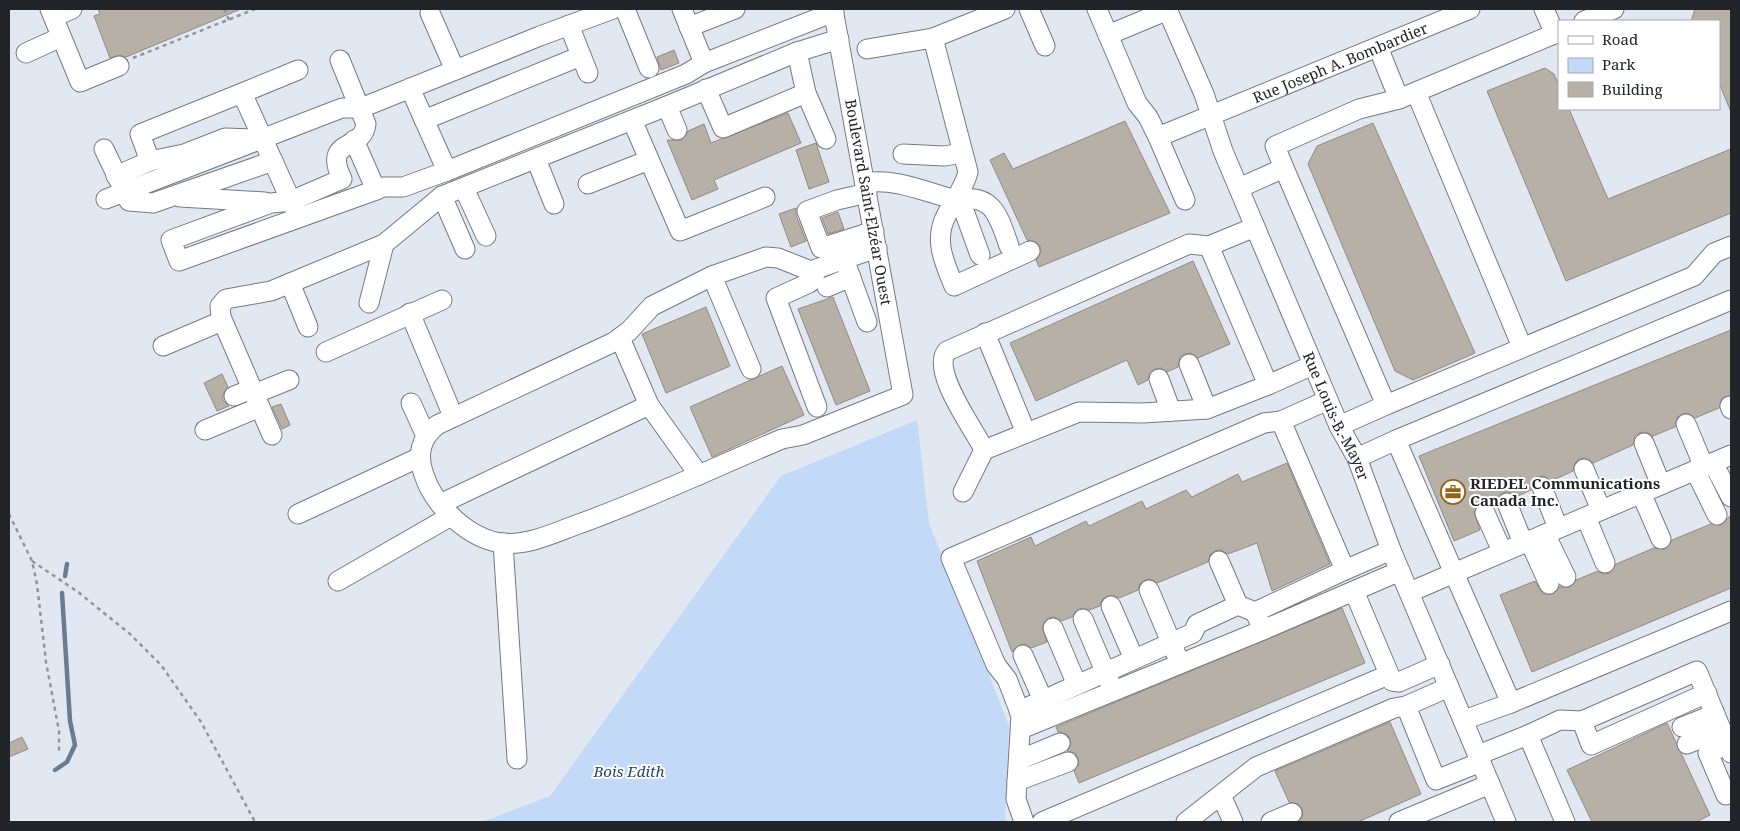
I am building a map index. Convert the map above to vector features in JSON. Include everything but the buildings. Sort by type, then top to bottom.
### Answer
[{"type":"street","points":[[72,9],[52,13],[80,82],[125,63]]},
{"type":"street","points":[[120,184],[262,139],[342,108],[361,108],[613,9]]},
{"type":"street","points":[[625,9],[649,68]]},
{"type":"street","points":[[682,9],[704,63]]},
{"type":"street","points":[[690,27],[735,9]]},
{"type":"street","points":[[868,49],[933,38],[1005,9]]},
{"type":"street","points":[[1028,9],[1045,46]]},
{"type":"street","points":[[1097,9],[1137,102],[1148,116],[1185,200]]},
{"type":"street","points":[[1108,35],[1168,9]]},
{"type":"street","name":"Rue Louis-B.-Mayer","points":[[1168,9],[1204,94],[1210,115],[1238,188],[1339,426],[1357,458],[1391,550],[1506,822]]},
{"type":"street","name":"Rue Joseph A. Bombardier","points":[[1158,137],[1470,9]]},
{"type":"street","points":[[1386,405],[1275,146],[1359,109],[1399,99],[1557,33],[1544,9]]},
{"type":"street","points":[[1586,20],[1614,9]]},
{"type":"street","points":[[271,202],[171,240],[178,261],[376,190],[403,187],[447,171],[686,74],[704,63],[833,11]]},
{"type":"street","name":"Boulevard Saint-Elzéar Ouest","points":[[705,473],[782,439],[803,435],[903,395],[833,11]]},
{"type":"street","points":[[430,13],[455,70]]},
{"type":"street","points":[[424,120],[585,65],[569,25]]},
{"type":"street","points":[[26,53],[62,37]]},
{"type":"street","points":[[933,38],[968,172],[965,186],[942,227],[940,243],[954,286],[987,273],[998,264],[1032,257]]},
{"type":"street","points":[[272,435],[246,390],[222,321],[220,306],[226,299],[271,291],[384,244],[442,196],[797,52],[839,39]]},
{"type":"street","points":[[1378,47],[1399,99]]},
{"type":"street","points":[[797,52],[806,93],[826,139]]},
{"type":"street","points":[[340,60],[361,108],[366,129],[339,150],[336,157],[336,163],[342,179],[352,199]]},
{"type":"street","points":[[150,161],[140,134],[298,70]]},
{"type":"street","points":[[410,88],[447,171]]},
{"type":"street","points":[[706,89],[723,128],[806,93]]},
{"type":"street","points":[[1416,92],[1522,347]]},
{"type":"street","points":[[242,93],[299,218]]},
{"type":"street","points":[[667,106],[677,130]]},
{"type":"street","points":[[632,120],[680,231],[765,197]]},
{"type":"street","points":[[106,199],[120,184],[150,161],[184,154],[225,138],[262,139]]},
{"type":"street","points":[[354,140],[376,190]]},
{"type":"street","points":[[104,149],[129,202],[153,203],[273,161]]},
{"type":"street","points":[[903,154],[944,156],[963,153]]},
{"type":"street","points":[[536,158],[554,204]]},
{"type":"street","points":[[588,184],[649,160]]},
{"type":"street","points":[[1238,188],[1284,168]]},
{"type":"street","points":[[170,196],[271,202],[291,201],[342,179]]},
{"type":"street","points":[[875,240],[821,248],[807,211],[866,188],[876,181],[894,184],[956,200],[967,198],[993,207],[1010,246]]},
{"type":"street","points":[[464,188],[486,236]]},
{"type":"street","points":[[442,196],[465,249]]},
{"type":"street","points":[[956,200],[963,208],[980,254]]},
{"type":"street","points":[[984,450],[957,404],[946,376],[943,357],[950,348],[1188,244],[1209,246],[1255,227]]},
{"type":"street","points":[[620,338],[648,405],[705,473],[609,513],[524,542],[503,543],[481,537],[446,510],[425,478],[420,456],[422,443],[437,425],[620,338],[652,306],[712,276],[766,258],[778,258],[806,270],[816,270],[844,259],[875,240]]},
{"type":"street","points":[[369,303],[384,244]]},
{"type":"street","points":[[1209,246],[1268,385]]},
{"type":"street","points":[[1339,426],[1522,347],[1694,276],[1714,253],[1731,246]]},
{"type":"street","points":[[844,259],[867,322]]},
{"type":"street","points":[[816,270],[815,276],[809,283],[776,298],[817,407]]},
{"type":"street","points":[[712,276],[751,369]]},
{"type":"street","points":[[826,287],[851,277]]},
{"type":"street","points":[[290,283],[308,327]]},
{"type":"street","points":[[326,352],[442,300]]},
{"type":"street","points":[[1357,458],[1731,300]]},
{"type":"street","points":[[410,313],[453,416]]},
{"type":"street","points":[[163,346],[222,321]]},
{"type":"street","points":[[985,333],[1026,433]]},
{"type":"street","points":[[1194,364],[1212,407]]},
{"type":"street","points":[[963,492],[984,450],[1080,412],[1171,412],[1212,407],[1313,365]]},
{"type":"street","points":[[1159,379],[1171,412]]},
{"type":"street","points":[[205,430],[246,390],[289,380]]},
{"type":"street","points":[[1024,822],[1016,799],[1020,720],[1007,679],[996,665],[951,558],[1264,423],[1281,421],[1328,400]]},
{"type":"street","points":[[411,404],[426,436]]},
{"type":"street","points":[[338,582],[446,510],[648,405]]},
{"type":"street","points":[[1281,421],[1345,570]]},
{"type":"street","points":[[1686,424],[1704,467],[1717,515]]},
{"type":"street","points":[[1396,440],[1510,703]]},
{"type":"street","points":[[1644,443],[1661,484]]},
{"type":"street","points":[[1410,592],[1502,551],[1731,455]]},
{"type":"street","points":[[298,514],[420,456]]},
{"type":"street","points":[[1704,467],[1731,498]]},
{"type":"street","points":[[1584,469],[1605,563]]},
{"type":"street","points":[[1539,536],[1542,487]]},
{"type":"street","points":[[1641,493],[1661,539]]},
{"type":"street","points":[[1507,503],[1539,536],[1558,581]]},
{"type":"street","points":[[1485,513],[1502,551]]},
{"type":"street","points":[[503,543],[517,759]]},
{"type":"street","points":[[1020,720],[1043,700],[1193,633],[1197,624],[1247,609],[1391,550]]},
{"type":"street","points":[[1219,561],[1247,609],[1263,630]]},
{"type":"street","points":[[1020,720],[1113,691],[1263,630],[1400,571]]},
{"type":"street","points":[[1149,590],[1180,664]]},
{"type":"street","points":[[1354,591],[1392,681],[1399,682],[1440,664]]},
{"type":"street","points":[[1111,606],[1134,659]]},
{"type":"street","points":[[1464,720],[1510,703],[1731,610]]},
{"type":"street","points":[[1084,619],[1113,691]]},
{"type":"street","points":[[1053,628],[1077,685]]},
{"type":"street","points":[[1023,655],[1043,700]]},
{"type":"street","points":[[1406,706],[1436,780],[1560,720],[1582,721],[1697,670],[1724,735]]},
{"type":"street","points":[[1042,822],[1388,675]]},
{"type":"street","points":[[1186,822],[1256,767],[1394,708],[1406,706],[1449,687]]},
{"type":"street","points":[[1582,721],[1592,745],[1707,693]]},
{"type":"street","points":[[1528,735],[1564,822]]},
{"type":"street","points":[[1685,736],[1724,735]]},
{"type":"street","points":[[1724,735],[1708,753],[1726,796],[1731,793]]},
{"type":"street","points":[[1019,760],[1060,743]]},
{"type":"street","points":[[1017,781],[1068,762]]},
{"type":"street","points":[[1399,822],[1490,784]]},
{"type":"street","points":[[1221,795],[1232,822]]},
{"type":"street","points":[[1271,822],[1292,813]]},
{"type":"path","points":[[224,9],[229,20]]},
{"type":"path","points":[[125,63],[255,9]]},
{"type":"path","points":[[9,514],[32,561],[37,584],[46,662],[59,731],[59,754]]},
{"type":"path","points":[[32,561],[45,572],[78,592],[130,634],[161,665],[201,722],[254,822]]},
{"type":"green space","name":"Bois Edith","points":[[917,420],[929,523],[1009,726],[1005,822],[482,822],[550,796],[781,476]]},
{"type":"waterway","points":[[65,576],[67,564]]},
{"type":"waterway","points":[[55,770],[67,762],[75,745],[70,721],[62,593]]},
{"type":"place","name":"RIEDEL Communications Canada Inc.","points":[[1453,492]]}]
